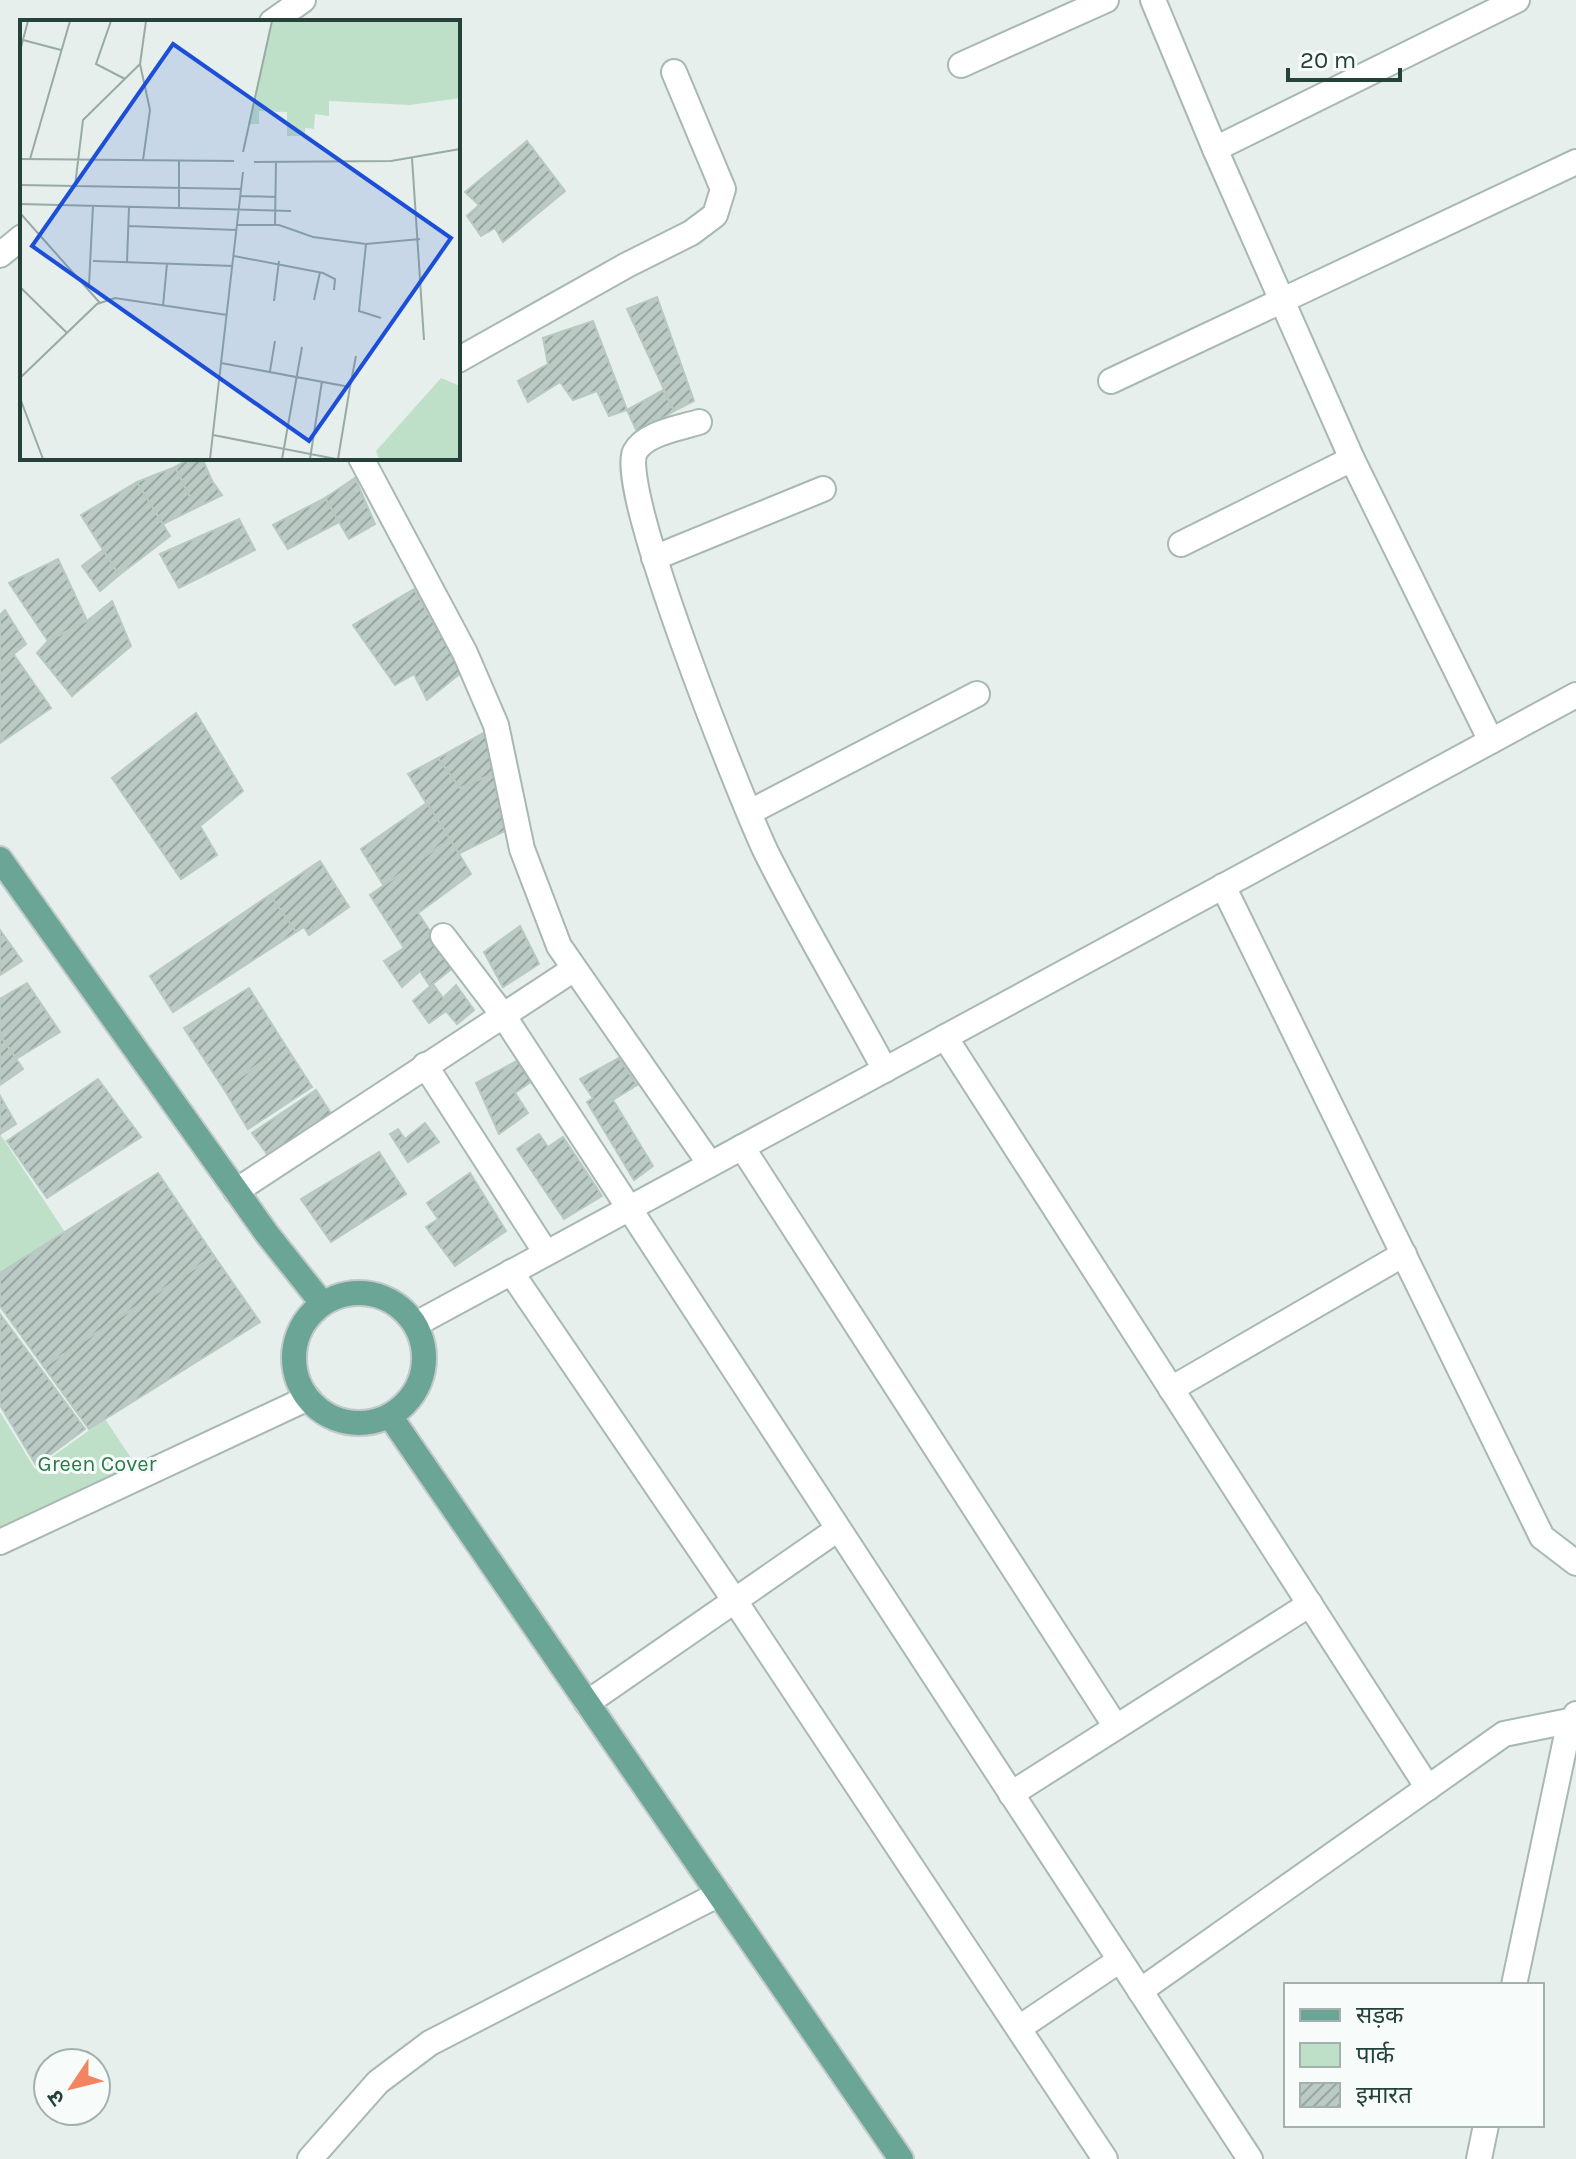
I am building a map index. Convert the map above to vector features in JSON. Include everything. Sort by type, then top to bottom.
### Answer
[{"type":"main road","points":[[0,859],[236,1191],[322,1303]]},
{"type":"main road","points":[[362,1292],[384,1297],[402,1307],[416,1324],[423,1343],[425,1365],[419,1385],[408,1403],[390,1416],[370,1423],[346,1423],[325,1414],[308,1398],[297,1380],[294,1359],[297,1337],[307,1318],[322,1303],[341,1295],[362,1292]]},
{"type":"main road","points":[[390,1416],[901,2159]]},
{"type":"street","points":[[275,20],[303,0]]},
{"type":"street","points":[[961,65],[1106,0]]},
{"type":"street","points":[[1153,0],[1352,459],[1491,741]]},
{"type":"street","points":[[1215,149],[1517,0]]},
{"type":"street","points":[[460,359],[627,265],[691,233],[715,215],[723,189],[674,72]]},
{"type":"street","points":[[1111,381],[1576,162]]},
{"type":"street","points":[[0,255],[20,239]]},
{"type":"street","points":[[699,422],[647,439],[635,453],[632,472],[654,558],[675,621],[766,851],[885,1070]]},
{"type":"street","points":[[1181,544],[1352,459]]},
{"type":"street","points":[[362,460],[465,653],[496,725],[522,849],[559,946],[710,1164]]},
{"type":"street","points":[[654,558],[823,489]]},
{"type":"street","points":[[750,812],[977,694]]},
{"type":"street","points":[[416,1324],[1576,695]]},
{"type":"street","points":[[1223,886],[1542,1537],[1576,1563]]},
{"type":"street","points":[[443,936],[503,1015],[1250,2159]]},
{"type":"street","points":[[236,1191],[574,969]]},
{"type":"street","points":[[945,1037],[1428,1788]]},
{"type":"street","points":[[425,1065],[546,1253]]},
{"type":"street","points":[[742,1147],[1116,1727]]},
{"type":"street","points":[[1171,1389],[1404,1254]]},
{"type":"street","points":[[511,1272],[735,1601],[1019,2028],[1101,2158]]},
{"type":"street","points":[[0,1542],[308,1398]]},
{"type":"street","points":[[587,1703],[838,1529]]},
{"type":"street","points":[[1011,1794],[1310,1604]]},
{"type":"street","points":[[1140,1991],[1504,1734],[1575,1717]]},
{"type":"street","points":[[1514,1983],[1566,1739],[1575,1717]]},
{"type":"street","points":[[310,2159],[378,2082],[430,2043],[719,1894]]},
{"type":"street","points":[[1019,2028],[1120,1960]]},
{"type":"street","points":[[1479,2159],[1486,2127]]},
{"type":"green space","points":[[0,1134],[65,1232],[0,1274]]},
{"type":"green space","name":"Green Cover","points":[[0,1412],[35,1469],[105,1419],[143,1476],[0,1533]]},
{"type":"building","points":[[527,141],[565,191],[503,242],[495,228],[481,236],[467,216],[479,205],[465,192]]},
{"type":"building","points":[[657,297],[694,401],[674,411],[627,309]]},
{"type":"building","points":[[593,321],[627,410],[609,416],[597,391],[573,400],[560,382],[528,402],[518,381],[548,364],[543,338]]},
{"type":"building","points":[[663,390],[674,411],[638,434],[627,410]]},
{"type":"building","points":[[187,460],[203,460],[212,481],[190,497],[175,467]]},
{"type":"building","points":[[175,467],[190,497],[212,481],[222,495],[163,524],[137,482]]},
{"type":"building","points":[[355,478],[375,524],[349,539],[325,498]]},
{"type":"building","points":[[137,482],[170,536],[119,575],[81,515]]},
{"type":"building","points":[[325,498],[339,522],[288,549],[273,525]]},
{"type":"building","points":[[239,519],[255,550],[179,588],[160,554]]},
{"type":"building","points":[[103,550],[119,575],[100,591],[82,566]]},
{"type":"building","points":[[58,559],[87,621],[48,641],[9,583]]},
{"type":"building","points":[[414,589],[462,672],[427,700],[414,674],[395,685],[353,625]]},
{"type":"building","points":[[112,601],[131,646],[72,696],[37,653],[48,641],[87,621]]},
{"type":"building","points":[[5,610],[26,644],[0,665],[0,615]]},
{"type":"building","points":[[14,655],[51,708],[0,743],[0,665]]},
{"type":"building","points":[[196,713],[243,791],[200,826],[217,855],[181,879],[112,778]]},
{"type":"building","points":[[487,731],[497,772],[460,788],[438,758]]},
{"type":"building","points":[[438,758],[460,788],[497,772],[513,827],[458,854],[408,774]]},
{"type":"building","points":[[427,803],[450,839],[384,886],[361,849]]},
{"type":"building","points":[[450,839],[471,874],[418,913],[454,967],[430,986],[420,971],[402,987],[384,961],[404,948],[370,895]]},
{"type":"building","points":[[320,861],[349,907],[309,935],[304,927],[296,932],[270,895]]},
{"type":"building","points":[[270,895],[296,932],[173,1012],[150,976]]},
{"type":"building","points":[[520,926],[539,964],[503,987],[484,952]]},
{"type":"building","points":[[0,930],[22,961],[0,975]]},
{"type":"building","points":[[27,983],[60,1032],[16,1059],[0,1035],[0,999]]},
{"type":"building","points":[[433,984],[443,998],[456,985],[474,1010],[457,1024],[446,1011],[429,1023],[413,1001]]},
{"type":"building","points":[[249,988],[285,1045],[224,1089],[184,1028]]},
{"type":"building","points":[[0,1035],[23,1069],[0,1085]]},
{"type":"building","points":[[285,1045],[312,1087],[248,1129],[224,1089]]},
{"type":"building","points":[[522,1058],[536,1078],[515,1093],[528,1113],[499,1134],[476,1083]]},
{"type":"building","points":[[619,1058],[637,1085],[613,1100],[653,1166],[634,1180],[587,1102],[593,1098],[580,1079]]},
{"type":"building","points":[[98,1079],[141,1137],[47,1198],[7,1141]]},
{"type":"building","points":[[316,1090],[332,1115],[269,1157],[252,1133]]},
{"type":"building","points":[[0,1096],[16,1124],[0,1134]]},
{"type":"building","points":[[425,1123],[439,1142],[408,1162],[390,1134],[398,1129],[405,1139]]},
{"type":"building","points":[[539,1134],[548,1147],[563,1137],[602,1196],[564,1219],[517,1149]]},
{"type":"building","points":[[379,1152],[406,1194],[331,1242],[301,1199]]},
{"type":"building","points":[[158,1173],[214,1256],[44,1367],[0,1306],[0,1273]]},
{"type":"building","points":[[470,1173],[506,1231],[455,1266],[426,1227],[438,1219],[427,1203]]},
{"type":"building","points":[[214,1256],[260,1322],[89,1429],[44,1367]]},
{"type":"building","points":[[0,1314],[85,1429],[36,1465],[0,1405]]}]
